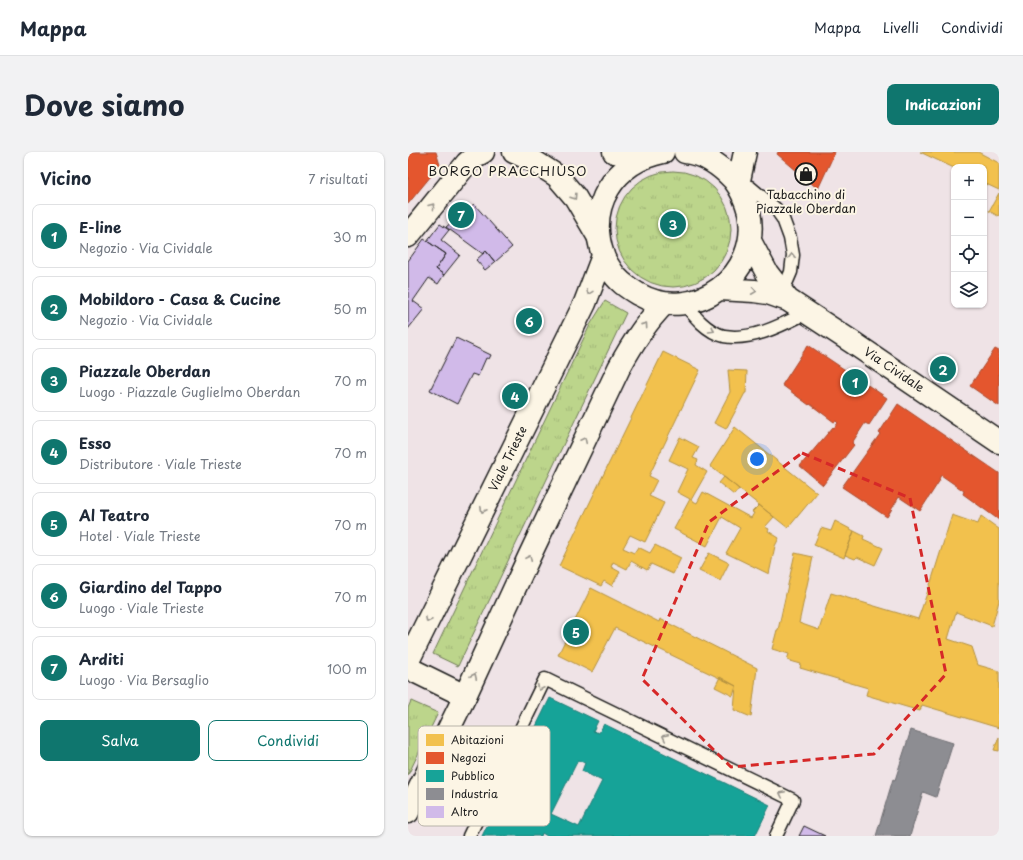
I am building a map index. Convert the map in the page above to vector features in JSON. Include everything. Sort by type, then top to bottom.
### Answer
[{"type":"main road","points":[[514,152],[532,160],[557,176],[574,197],[613,274],[628,288],[646,298],[674,304]]},
{"type":"main road","points":[[614,152],[656,153]]},
{"type":"main road","points":[[450,726],[529,557],[632,343],[650,317],[674,304],[702,299],[720,289],[734,276],[744,259],[750,241],[751,221],[747,202],[738,185],[725,170],[709,159],[690,152],[685,152]]},
{"type":"main road","points":[[738,185],[746,152]]},
{"type":"main road","points":[[600,246],[598,215],[604,195],[615,178],[630,164],[656,153]]},
{"type":"main road","points":[[408,236],[474,156]]},
{"type":"main road","points":[[750,241],[758,259],[784,297]]},
{"type":"main road","name":"Viale Trieste","points":[[408,661],[585,303],[600,246]]},
{"type":"main road","points":[[720,289],[754,291],[784,297]]},
{"type":"main road","name":"Via Cividale","points":[[784,297],[999,442]]},
{"type":"main road","points":[[408,668],[465,696]]},
{"type":"main road","points":[[408,812],[418,792]]},
{"type":"lane","points":[[738,185],[750,187],[776,209],[783,220],[794,254],[784,297]]},
{"type":"lane","points":[[674,304],[711,330],[723,336],[755,334],[773,328],[806,312]]},
{"type":"lane","points":[[521,726],[544,679],[793,800],[776,836]]},
{"type":"lane","points":[[469,836],[474,826]]},
{"type":"highlighted area","points":[[802,453],[910,498],[946,674],[874,754],[731,767],[642,679],[709,522]]},
{"type":"green space","points":[[673,171],[684,172],[695,176],[714,188],[726,207],[730,218],[730,240],[726,251],[714,270],[695,282],[684,286],[673,287],[662,286],[651,282],[632,270],[620,251],[616,240],[615,229],[616,218],[620,207],[632,188],[651,176],[662,172]]},
{"type":"green space","points":[[605,301],[626,313],[458,666],[433,654],[590,325]]},
{"type":"green space","points":[[411,701],[438,713],[432,726],[418,726],[418,754],[408,775],[408,708]]},
{"type":"building: Abitazioni","points":[[920,152],[978,152],[999,163],[999,190],[987,184],[987,164],[951,164],[951,167]]},
{"type":"building: Abitazioni","points":[[999,193],[999,215],[998,216],[989,211]]},
{"type":"building: Abitazioni","points":[[663,352],[700,370],[649,476],[657,480],[649,496],[664,503],[645,542],[630,535],[623,548],[634,553],[638,547],[650,553],[655,545],[681,558],[673,574],[651,564],[647,570],[631,561],[627,569],[613,562],[611,567],[620,572],[612,586],[604,581],[601,586],[559,566]]},
{"type":"building: Abitazioni","points":[[728,370],[747,371],[746,393],[726,429],[714,423],[730,392]]},
{"type":"building: Abitazioni","points":[[735,427],[817,493],[788,528],[710,466]]},
{"type":"building: Abitazioni","points":[[680,437],[699,447],[693,458],[698,460],[696,465],[707,472],[691,500],[697,503],[703,492],[751,518],[754,513],[752,512],[759,505],[774,517],[765,527],[769,529],[768,531],[779,538],[775,546],[769,574],[726,553],[740,528],[722,517],[707,546],[674,529],[690,499],[677,492],[688,469],[669,460]]},
{"type":"building: Abitazioni","points":[[724,477],[739,489],[734,495],[719,483]]},
{"type":"building: Abitazioni","points":[[952,515],[978,524],[981,516],[999,529],[999,601],[992,626],[956,612],[948,639],[972,647],[978,665],[999,671],[999,728],[922,705],[920,711],[866,695],[868,688],[800,668],[801,664],[787,660],[789,654],[772,649],[778,630],[795,553],[813,557],[799,623],[819,630],[831,593],[918,619]]},
{"type":"building: Abitazioni","points":[[835,521],[854,531],[844,558],[814,545],[821,528],[831,531]]},
{"type":"building: Abitazioni","points":[[854,531],[864,536],[863,539],[883,548],[875,565],[857,557],[855,559],[845,555]]},
{"type":"building: Abitazioni","points":[[709,553],[729,563],[720,581],[699,571]]},
{"type":"building: Abitazioni","points":[[591,588],[659,622],[660,619],[757,668],[751,717],[734,710],[736,686],[615,628],[592,672],[558,655]]},
{"type":"building: Abitazioni","points":[[720,677],[736,686],[733,696],[715,687]]},
{"type":"building: Abitazioni","points":[[999,737],[999,751],[994,750]]},
{"type":"building: Negozi","points":[[408,152],[436,152],[440,165],[408,204]]},
{"type":"building: Negozi","points":[[778,152],[835,152],[818,189],[777,154]]},
{"type":"building: Negozi","points":[[808,345],[887,398],[869,425],[865,423],[852,443],[854,445],[823,485],[800,466],[838,423],[836,421],[834,422],[782,385]]},
{"type":"building: Negozi","points":[[995,349],[999,351],[999,406],[970,386]]},
{"type":"building: Negozi","points":[[898,404],[999,473],[999,520],[963,494],[964,491],[941,475],[940,480],[920,511],[899,497],[887,517],[842,487],[880,434],[879,433]]},
{"type":"building: Pubblico","points":[[550,698],[598,721],[593,731],[599,733],[604,724],[770,805],[755,836],[547,836],[542,833],[541,836],[482,836],[487,826],[550,826],[550,726],[536,726]],"holes":[[[578,760],[585,763],[582,771],[602,781],[579,827],[551,814]]]},
{"type":"building: Industria","points":[[911,730],[953,743],[936,797],[923,792],[910,836],[876,836],[893,779],[895,780]]},
{"type":"building: Altro","points":[[474,204],[512,247],[495,262],[486,251],[483,254],[446,227]]},
{"type":"building: Altro","points":[[440,224],[449,230],[441,240],[460,255],[444,275],[436,269],[446,254],[427,241]]},
{"type":"building: Altro","points":[[424,239],[446,254],[436,269],[444,275],[438,284],[429,278],[413,301],[424,309],[408,329],[408,261]]},
{"type":"building: Altro","points":[[486,251],[495,262],[485,270],[476,260]]},
{"type":"building: Altro","points":[[456,338],[491,355],[489,359],[486,358],[478,376],[472,374],[457,404],[430,390]]},
{"type":"building: Altro","points":[[804,826],[825,836],[799,836]]},
{"type":"place","name":"Tabacchino di Piazzale Oberdan","points":[[806,174]]},
{"type":"place","name":"Arditi","points":[[461,215]]},
{"type":"place","name":"Piazzale Oberdan","points":[[673,224]]},
{"type":"place","name":"Giardino del Tappo","points":[[529,321]]},
{"type":"place","name":"Mobildoro - Casa & Cucine","points":[[943,369]]},
{"type":"place","name":"E-line","points":[[855,382]]},
{"type":"place","name":"Esso","points":[[515,396]]},
{"type":"place","name":"Al Teatro","points":[[576,632]]},
{"type":"district","name":"BORGO PRACCHIUSO","points":[[508,171]]}]
